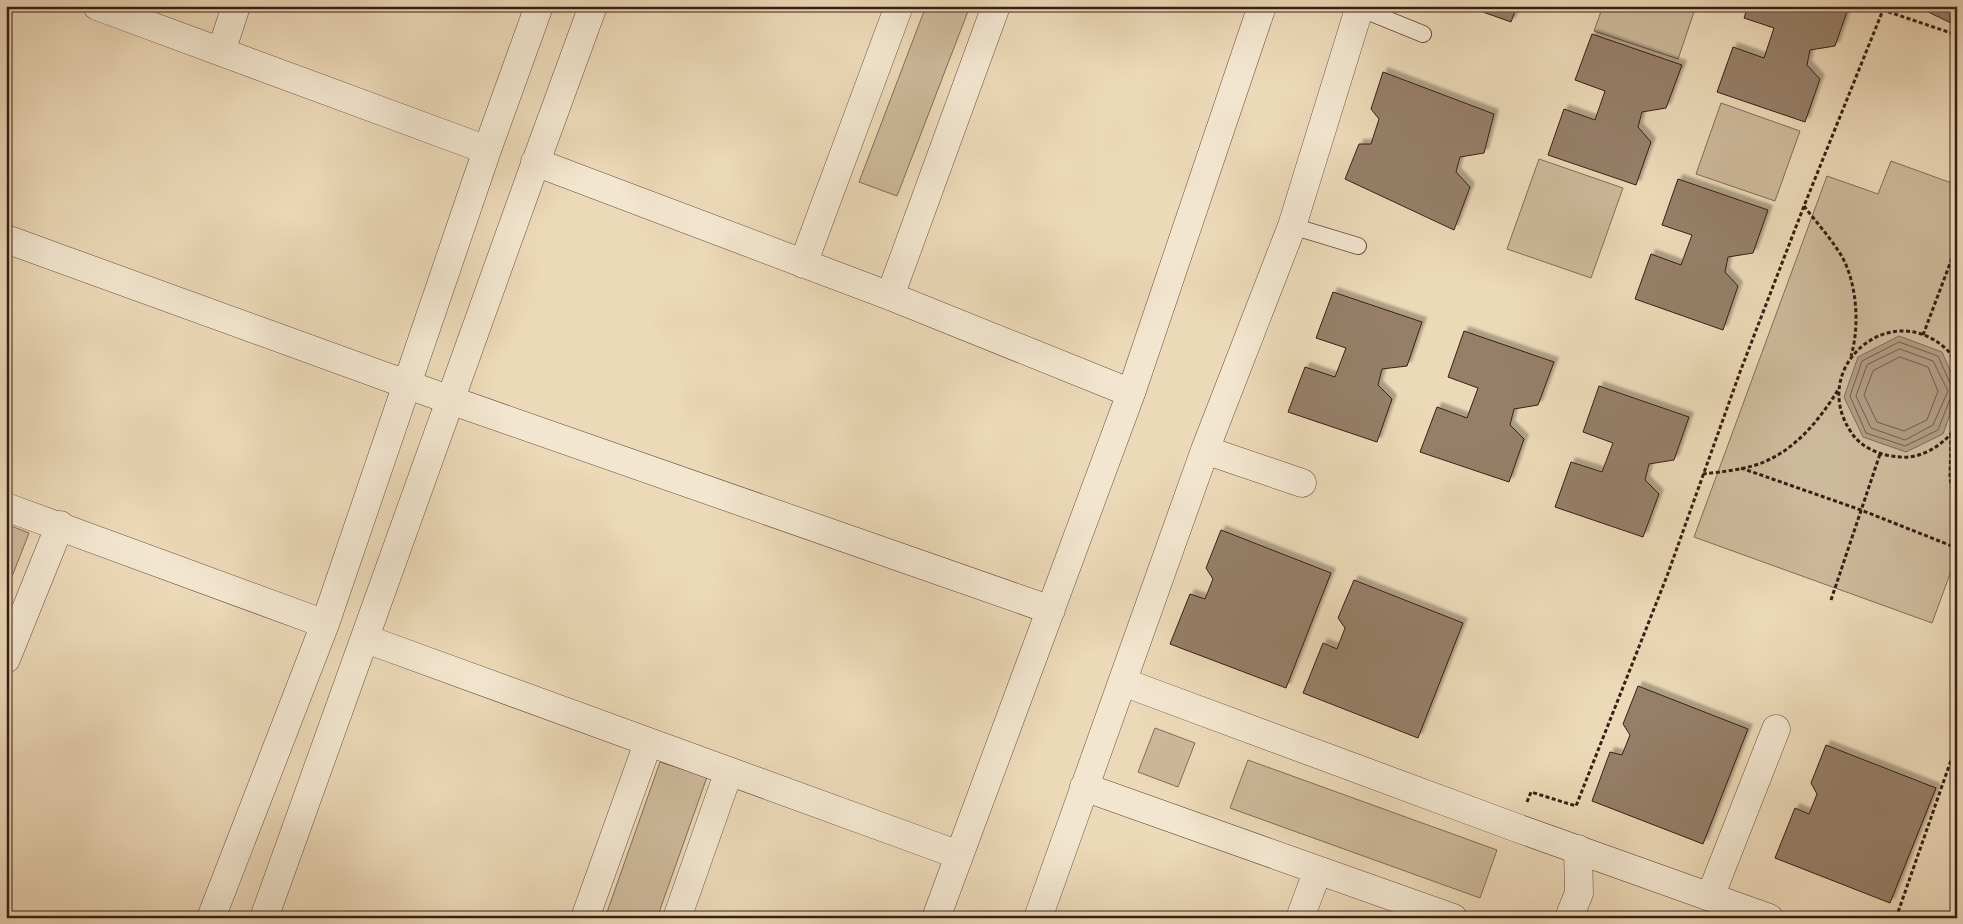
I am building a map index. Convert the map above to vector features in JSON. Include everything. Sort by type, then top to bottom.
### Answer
[{"type":"street","points":[[97,6],[141,14],[221,52],[487,150]]},
{"type":"street","points":[[221,52],[236,6]]},
{"type":"street","points":[[211,918],[324,624],[405,384],[540,6]]},
{"type":"street","points":[[264,918],[366,639],[535,162],[593,6]]},
{"type":"street","points":[[803,264],[899,6]]},
{"type":"street","points":[[890,296],[996,6]]},
{"type":"street","points":[[936,918],[1131,394],[1262,6]]},
{"type":"street","points":[[1038,918],[1205,450],[1292,226],[1359,7]]},
{"type":"street","points":[[535,162],[890,296],[1131,394]]},
{"type":"street","points":[[6,239],[450,400],[1051,610]]},
{"type":"street","points":[[1205,450],[1302,483]]},
{"type":"street","points":[[6,507],[324,624]]},
{"type":"street","points":[[6,659],[60,526]]},
{"type":"street","points":[[366,639],[960,855]]},
{"type":"street","points":[[1123,682],[1517,828],[1578,848],[1769,918]]},
{"type":"street","points":[[1710,897],[1776,729]]},
{"type":"street","points":[[585,918],[648,743]]},
{"type":"street","points":[[677,918],[729,771]]},
{"type":"street","points":[[1084,787],[1453,918]]},
{"type":"street","points":[[1569,918],[1579,893],[1578,848]]},
{"type":"street","points":[[1300,918],[1318,870]]},
{"type":"lane","points":[[1359,7],[1424,34]]},
{"type":"lane","points":[[1292,226],[1358,246]]},
{"type":"path","points":[[1517,828],[1531,792],[1576,806],[1667,576],[1740,372],[1804,206],[1883,10],[1957,35]]},
{"type":"path","points":[[1804,206],[1842,257],[1853,289],[1856,316],[1854,345],[1843,369],[1838,388],[1839,405],[1844,421],[1865,446],[1880,454],[1901,458],[1922,454],[1941,444],[1957,425]]},
{"type":"path","points":[[1923,335],[1957,245]]},
{"type":"path","points":[[1850,356],[1866,342],[1886,333],[1907,331],[1923,335],[1946,348],[1957,363]]},
{"type":"path","points":[[1704,474],[1763,463],[1786,450],[1806,433],[1838,388]]},
{"type":"path","points":[[1951,433],[1950,480],[1957,508]]},
{"type":"path","points":[[1830,600],[1880,454]]},
{"type":"path","points":[[1741,468],[1861,510],[1957,548]]},
{"type":"path","points":[[1896,918],[1957,743]]},
{"type":"shaded area","points":[[926,6],[970,6],[897,196],[859,182]]},
{"type":"shaded area","points":[[1603,6],[1696,6],[1678,59],[1594,31]]},
{"type":"shaded area","points":[[1721,103],[1800,131],[1775,201],[1696,174]]},
{"type":"shaded area","points":[[1539,159],[1623,188],[1591,278],[1507,249]]},
{"type":"shaded area","points":[[1891,161],[1957,185],[1957,555],[1932,623],[1694,537],[1827,176],[1878,194]]},
{"type":"shaded area","points":[[6,524],[29,533],[6,592]]},
{"type":"shaded area","points":[[1155,728],[1195,743],[1178,787],[1138,772]]},
{"type":"shaded area","points":[[1248,760],[1497,850],[1480,898],[1230,808]]},
{"type":"shaded area","points":[[660,762],[707,777],[657,918],[605,918]]},
{"type":"water","points":[[1899,336],[1942,352],[1957,386],[1957,395],[1943,434],[1906,452],[1863,437],[1844,397],[1858,357]]},
{"type":"building","points":[[1466,6],[1517,6],[1511,22]]},
{"type":"building","points":[[1748,6],[1849,6],[1835,46],[1810,50],[1807,65],[1820,79],[1805,122],[1717,92],[1733,47],[1764,58],[1774,28],[1744,18]]},
{"type":"building","points":[[1916,6],[1957,6],[1957,26]]},
{"type":"building","points":[[1592,34],[1682,65],[1666,108],[1642,112],[1638,127],[1651,142],[1636,185],[1548,155],[1564,109],[1595,120],[1605,91],[1575,80]]},
{"type":"building","points":[[1383,72],[1494,114],[1484,153],[1460,157],[1456,172],[1470,187],[1454,230],[1345,179],[1359,144],[1371,144],[1379,119],[1371,109]]},
{"type":"building","points":[[1678,179],[1768,210],[1753,253],[1728,257],[1725,272],[1738,286],[1723,330],[1635,299],[1651,254],[1681,265],[1692,235],[1662,225]]},
{"type":"building","points":[[1333,292],[1422,322],[1407,366],[1382,369],[1378,385],[1392,399],[1377,442],[1288,412],[1305,367],[1335,377],[1346,348],[1316,338]]},
{"type":"building","points":[[1464,331],[1554,362],[1538,405],[1514,409],[1510,425],[1524,439],[1509,482],[1420,452],[1437,407],[1467,418],[1478,388],[1448,377]]},
{"type":"building","points":[[1599,386],[1689,417],[1674,460],[1649,464],[1645,480],[1659,494],[1643,537],[1555,507],[1571,462],[1602,472],[1613,443],[1583,432]]},
{"type":"building","points":[[1221,530],[1331,573],[1286,688],[1170,644],[1190,594],[1205,599],[1213,579],[1206,568]]},
{"type":"building","points":[[1354,580],[1463,623],[1418,738],[1303,693],[1323,643],[1337,649],[1345,628],[1338,618]]},
{"type":"building","points":[[1638,686],[1748,729],[1703,844],[1592,801],[1610,752],[1622,755],[1630,735],[1623,724]]},
{"type":"building","points":[[1826,745],[1936,788],[1890,903],[1775,858],[1795,808],[1809,814],[1817,794],[1811,783]]}]
